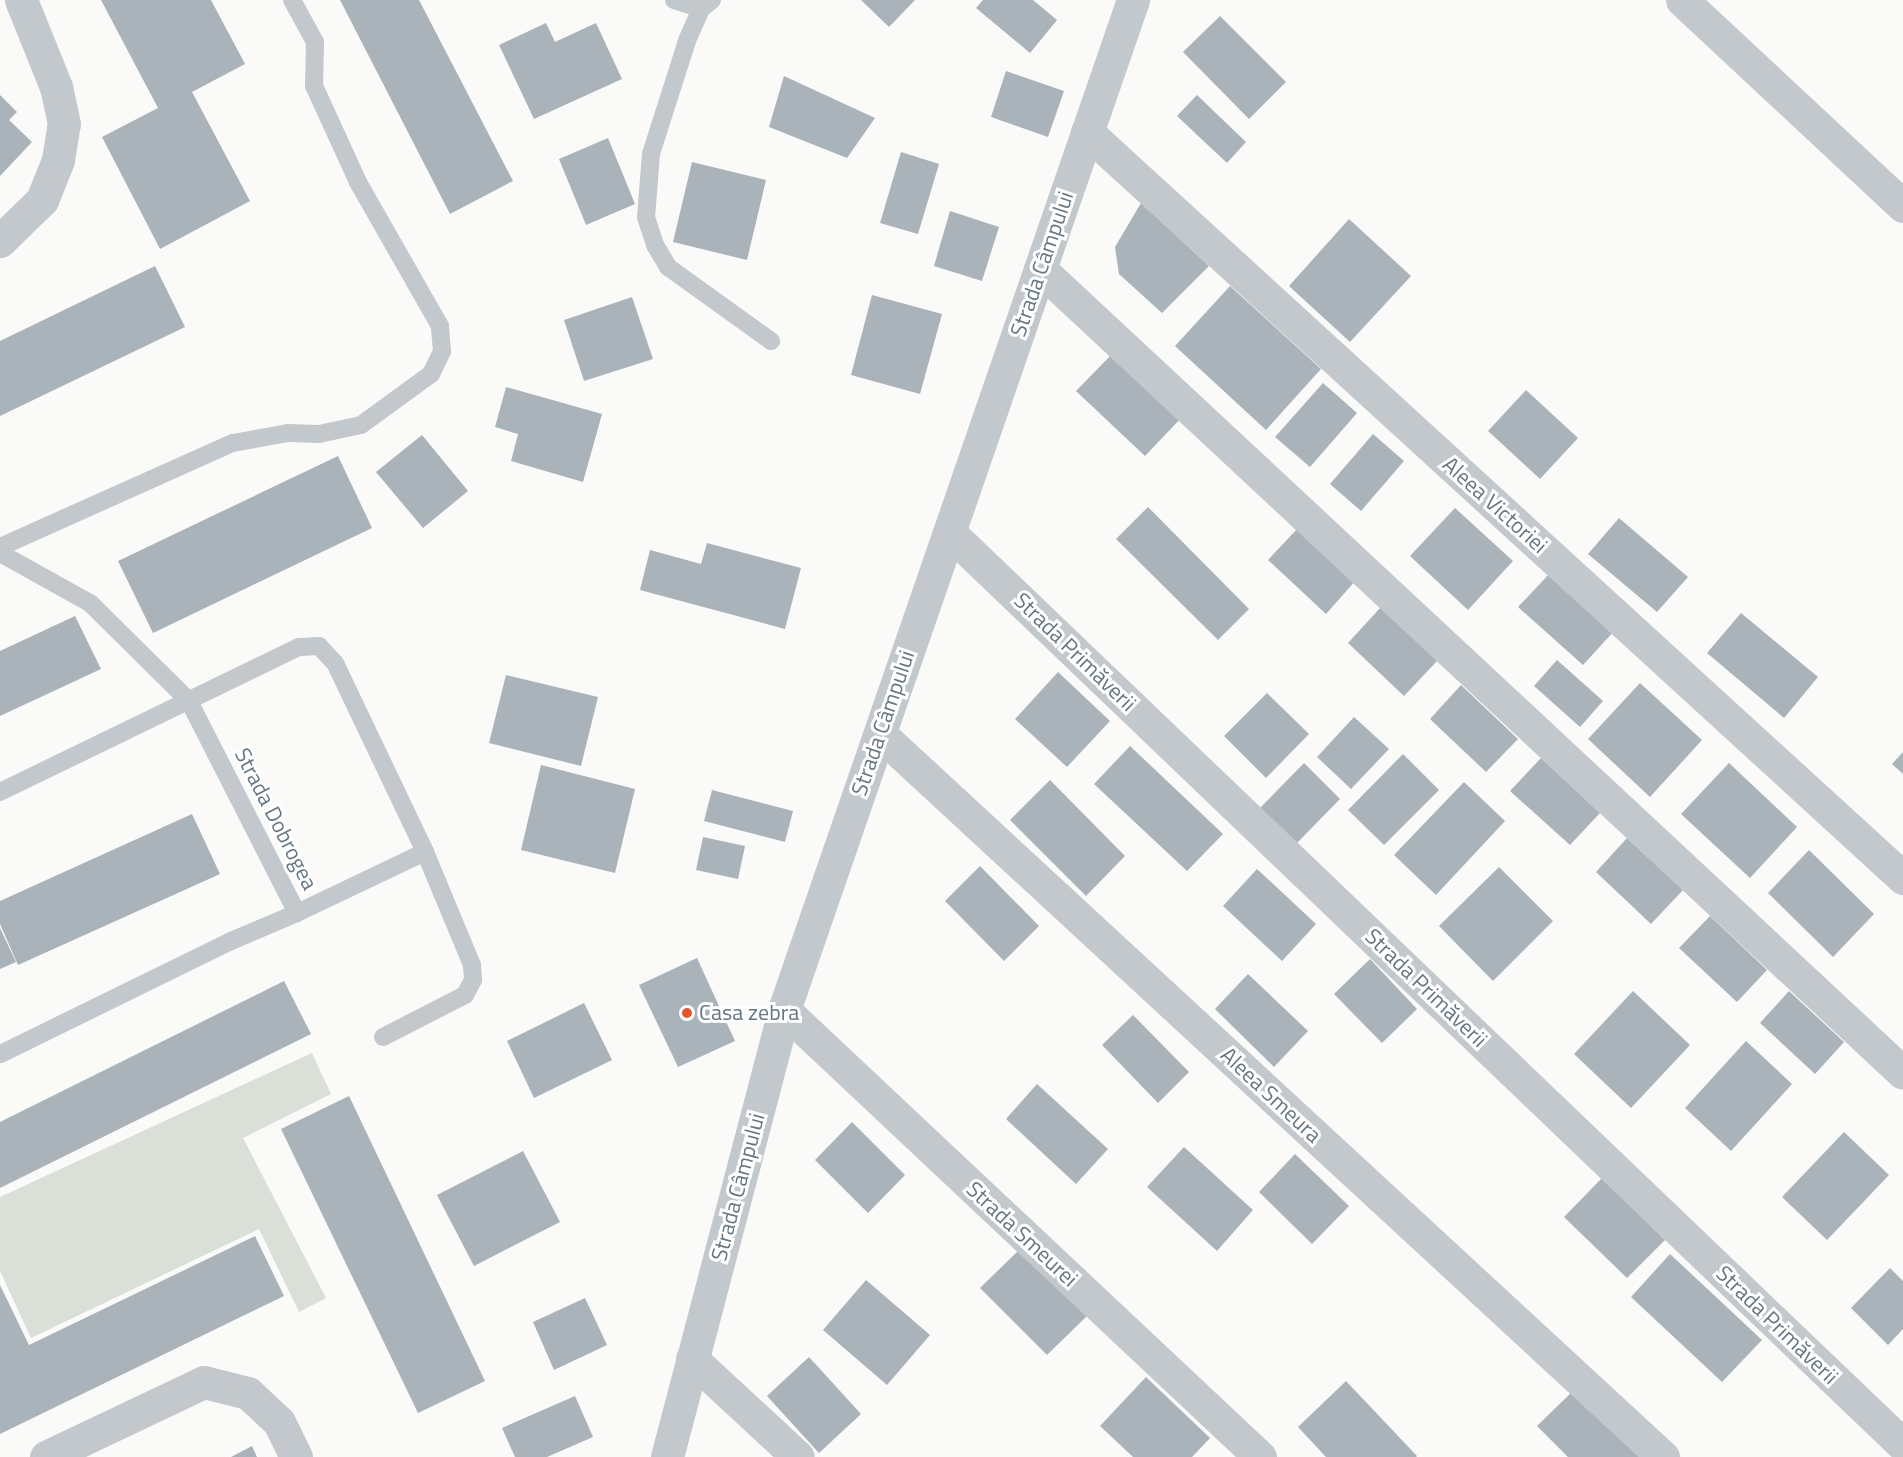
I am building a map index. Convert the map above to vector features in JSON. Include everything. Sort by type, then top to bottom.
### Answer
[{"type":"street","points":[[0,241],[42,200],[58,160],[64,124],[56,87],[21,0]]},
{"type":"street","name":"Strada Câmpului","points":[[667,1457],[784,1010],[1133,0]]},
{"type":"street","points":[[1682,0],[1903,206]]},
{"type":"street","name":"Aleea Victoriei","points":[[1087,132],[1903,878]]},
{"type":"street","points":[[1040,269],[1903,1073]]},
{"type":"street","name":"Strada Primăverii","points":[[950,532],[1903,1445]]},
{"type":"street","name":"Aleea Smeura","points":[[880,734],[1663,1457]]},
{"type":"street","name":"Strada Smeurei","points":[[784,1010],[1260,1457]]},
{"type":"street","points":[[692,1359],[798,1457]]},
{"type":"street","points":[[46,1457],[204,1382],[248,1393],[279,1422],[296,1457]]},
{"type":"lane","points":[[0,547],[233,443],[288,433],[320,434],[361,425],[431,374],[442,351],[440,327],[358,182],[314,86],[315,42],[292,0]]},
{"type":"lane","points":[[674,0],[706,4],[687,41],[651,154],[646,217],[655,245],[668,267],[771,341]]},
{"type":"lane","name":"Strada Dobrogea","points":[[0,553],[90,603],[189,701],[297,913],[0,1054]]},
{"type":"lane","points":[[0,792],[299,647],[319,646],[335,663],[425,852],[472,965],[473,980],[465,995],[383,1037]]},
{"type":"lane","points":[[297,913],[425,852]]},
{"type":"shaded area","points":[[312,1053],[331,1094],[243,1138],[326,1298],[299,1312],[259,1229],[31,1338],[0,1271],[0,1197]]},
{"type":"building","points":[[101,0],[211,0],[245,64],[192,92],[250,201],[160,249],[102,137],[158,108]]},
{"type":"building","points":[[340,0],[419,0],[513,181],[450,214]]},
{"type":"building","points":[[861,0],[915,0],[889,27]]},
{"type":"building","points":[[983,0],[1033,0],[1057,20],[1030,53],[976,8]]},
{"type":"building","points":[[1220,16],[1286,82],[1249,119],[1183,52]]},
{"type":"building","points":[[546,23],[555,42],[596,23],[622,79],[534,119],[499,45]]},
{"type":"building","points":[[1006,71],[1064,91],[1048,137],[991,117]]},
{"type":"building","points":[[784,76],[875,118],[847,158],[769,127]]},
{"type":"building","points":[[0,95],[17,112],[9,120],[32,142],[0,176]]},
{"type":"building","points":[[1197,95],[1246,142],[1227,163],[1177,116]]},
{"type":"building","points":[[608,138],[635,204],[586,225],[559,159]]},
{"type":"building","points":[[901,152],[939,164],[918,234],[880,223]]},
{"type":"building","points":[[692,162],[766,180],[747,260],[673,242]]},
{"type":"building","points":[[1141,203],[1209,266],[1162,313],[1119,274],[1115,247]]},
{"type":"building","points":[[950,211],[999,227],[982,281],[934,266]]},
{"type":"building","points":[[1349,219],[1411,276],[1350,342],[1289,286]]},
{"type":"building","points":[[155,266],[185,327],[0,416],[0,341]]},
{"type":"building","points":[[1230,286],[1321,369],[1266,430],[1175,346]]},
{"type":"building","points":[[872,295],[942,314],[920,394],[851,375]]},
{"type":"building","points":[[632,297],[653,359],[584,381],[564,320]]},
{"type":"building","points":[[1115,351],[1183,416],[1145,456],[1076,391]]},
{"type":"building","points":[[1323,383],[1357,413],[1310,467],[1275,437]]},
{"type":"building","points":[[506,387],[602,414],[583,482],[511,461],[518,434],[495,427]]},
{"type":"building","points":[[1526,390],[1578,438],[1540,479],[1488,431]]},
{"type":"building","points":[[1373,434],[1404,461],[1361,511],[1330,484]]},
{"type":"building","points":[[422,435],[468,491],[423,528],[376,472]]},
{"type":"building","points":[[338,456],[372,528],[153,633],[118,561]]},
{"type":"building","points":[[1148,507],[1249,609],[1218,640],[1116,539]]},
{"type":"building","points":[[1455,508],[1513,561],[1468,610],[1410,556]]},
{"type":"building","points":[[1619,518],[1688,577],[1657,612],[1588,554]]},
{"type":"building","points":[[1299,527],[1357,579],[1326,614],[1268,560]]},
{"type":"building","points":[[707,543],[801,568],[785,629],[640,590],[650,550],[701,564]]},
{"type":"building","points":[[1551,572],[1615,630],[1583,665],[1518,607]]},
{"type":"building","points":[[1381,607],[1437,661],[1404,696],[1348,643]]},
{"type":"building","points":[[1741,613],[1818,677],[1784,718],[1707,653]]},
{"type":"building","points":[[75,616],[101,669],[0,716],[0,651]]},
{"type":"building","points":[[1557,660],[1603,701],[1580,727],[1534,686]]},
{"type":"building","points":[[1058,672],[1110,721],[1067,767],[1015,719]]},
{"type":"building","points":[[506,675],[598,697],[581,766],[489,743]]},
{"type":"building","points":[[1640,683],[1702,740],[1650,797],[1588,739]]},
{"type":"building","points":[[1461,685],[1518,739],[1486,772],[1430,719]]},
{"type":"building","points":[[1267,693],[1309,734],[1266,778],[1224,736]]},
{"type":"building","points":[[1354,717],[1389,749],[1351,789],[1317,757]]},
{"type":"building","points":[[1130,746],[1223,834],[1187,871],[1094,784]]},
{"type":"building","points":[[1903,752],[1903,774],[1892,764]]},
{"type":"building","points":[[1403,754],[1439,790],[1384,845],[1348,810]]},
{"type":"building","points":[[1541,758],[1600,813],[1570,845],[1510,791]]},
{"type":"building","points":[[1304,763],[1340,799],[1294,846],[1258,810]]},
{"type":"building","points":[[1729,763],[1797,827],[1750,878],[1681,814]]},
{"type":"building","points":[[541,765],[635,789],[615,873],[521,850]]},
{"type":"building","points":[[1050,780],[1125,856],[1086,896],[1010,820]]},
{"type":"building","points":[[1464,782],[1505,821],[1436,895],[1394,855]]},
{"type":"building","points":[[712,790],[793,811],[785,842],[704,821]]},
{"type":"building","points":[[192,814],[220,874],[18,965],[0,924],[0,901]]},
{"type":"building","points":[[703,837],[745,846],[738,879],[696,870]]},
{"type":"building","points":[[1627,838],[1683,890],[1651,924],[1596,872]]},
{"type":"building","points":[[1809,850],[1874,914],[1833,957],[1768,893]]},
{"type":"building","points":[[980,866],[1039,926],[1004,961],[945,901]]},
{"type":"building","points":[[1499,867],[1553,921],[1493,981],[1439,926]]},
{"type":"building","points":[[1257,869],[1316,924],[1282,961],[1223,906]]},
{"type":"building","points":[[1710,916],[1767,970],[1737,1002],[1679,948]]},
{"type":"building","points":[[0,928],[16,962],[0,969]]},
{"type":"building","name":"Casa zebra","points":[[697,958],[735,1041],[678,1067],[639,985]]},
{"type":"building","points":[[1370,959],[1417,1009],[1382,1043],[1334,994]]},
{"type":"building","points":[[1248,974],[1308,1031],[1274,1067],[1215,1009]]},
{"type":"building","points":[[284,981],[311,1034],[0,1188],[0,1122]]},
{"type":"building","points":[[1633,991],[1690,1045],[1631,1108],[1574,1054]]},
{"type":"building","points":[[1789,991],[1844,1042],[1815,1074],[1760,1023]]},
{"type":"building","points":[[584,1003],[612,1060],[534,1098],[507,1041]]},
{"type":"building","points":[[1133,1015],[1189,1072],[1158,1103],[1102,1045]]},
{"type":"building","points":[[1746,1041],[1792,1084],[1731,1151],[1685,1108]]},
{"type":"building","points":[[1037,1084],[1108,1149],[1076,1184],[1006,1119]]},
{"type":"building","points":[[349,1096],[485,1381],[418,1413],[281,1129]]},
{"type":"building","points":[[852,1122],[905,1175],[868,1213],[815,1160]]},
{"type":"building","points":[[1844,1132],[1889,1175],[1827,1240],[1782,1197]]},
{"type":"building","points":[[1184,1147],[1253,1210],[1217,1251],[1147,1187]]},
{"type":"building","points":[[523,1151],[560,1222],[474,1266],[437,1195]]},
{"type":"building","points":[[1295,1154],[1349,1206],[1312,1244],[1259,1192]]},
{"type":"building","points":[[1602,1178],[1665,1240],[1627,1278],[1564,1217]]},
{"type":"building","points":[[255,1236],[284,1296],[0,1434],[0,1285],[29,1345]]},
{"type":"building","points":[[1021,1248],[1088,1315],[1047,1355],[980,1288]]},
{"type":"building","points":[[1670,1254],[1762,1340],[1722,1382],[1631,1297]]},
{"type":"building","points":[[1890,1268],[1903,1281],[1903,1329],[1888,1345],[1851,1308]]},
{"type":"building","points":[[866,1280],[930,1335],[887,1385],[823,1330]]},
{"type":"building","points":[[585,1298],[607,1345],[554,1370],[533,1322]]},
{"type":"building","points":[[809,1357],[861,1414],[819,1453],[767,1396]]},
{"type":"building","points":[[1146,1377],[1210,1438],[1192,1457],[1133,1457],[1100,1426]]},
{"type":"building","points":[[1346,1381],[1416,1457],[1326,1457],[1298,1427]]},
{"type":"building","points":[[1575,1389],[1642,1457],[1568,1457],[1537,1426]]},
{"type":"building","points":[[575,1396],[593,1437],[547,1457],[515,1457],[502,1428]]},
{"type":"building","points":[[252,1446],[257,1457],[231,1457]]},
{"type":"place","name":"Casa zebra","points":[[687,1013]]}]
